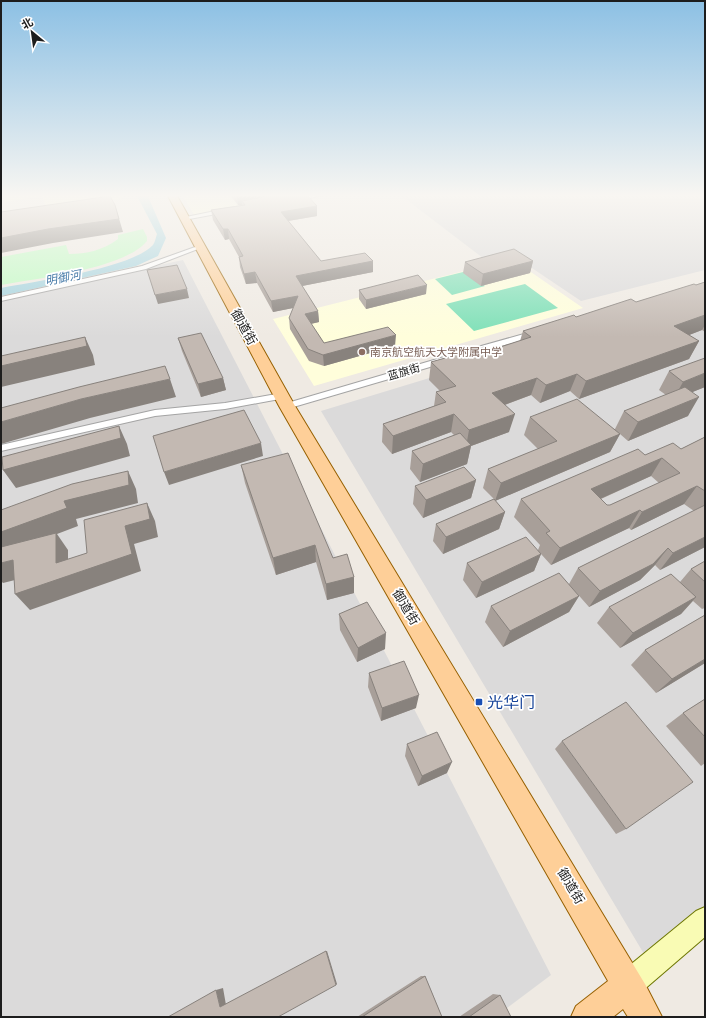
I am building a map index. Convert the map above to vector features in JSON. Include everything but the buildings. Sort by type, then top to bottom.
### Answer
[{"type":"main road","name":"御道街","points":[[197,242],[285,401],[646,1017]]},
{"type":"street","points":[[1,299],[144,268],[200,246]]},
{"type":"street","name":"蓝旗街","points":[[1,448],[155,414],[285,401],[458,356],[546,330]]},
{"type":"street","points":[[587,1017],[628,985],[705,920]]},
{"type":"shaded area","points":[[461,242],[705,242],[705,270],[581,301],[517,258],[483,258]]},
{"type":"shaded area","name":"南京航空航天大学附属中学","points":[[512,259],[583,308],[314,386],[273,319]]},
{"type":"shaded area","points":[[183,260],[551,975],[495,1017],[1,1017],[1,299]]},
{"type":"shaded area","points":[[705,294],[705,914],[650,964],[321,411]]},
{"type":"green space","points":[[115,242],[146,242],[136,251],[120,259],[100,265],[79,271],[1,285],[1,257],[66,245],[69,254],[82,253],[101,249]]},
{"type":"green space","points":[[467,271],[485,286],[452,295],[435,279]]},
{"type":"green space","points":[[525,284],[558,308],[474,331],[446,304]]},
{"type":"water","name":"明御河","points":[[155,242],[164,242],[158,256],[136,266],[1,296],[1,288],[58,278],[104,267],[124,261],[141,253],[153,245]]},
{"type":"place","name":"南京航空航天大学附属中学","points":[[362,352]]},
{"type":"place","name":"光华门","points":[[479,702]]}]
